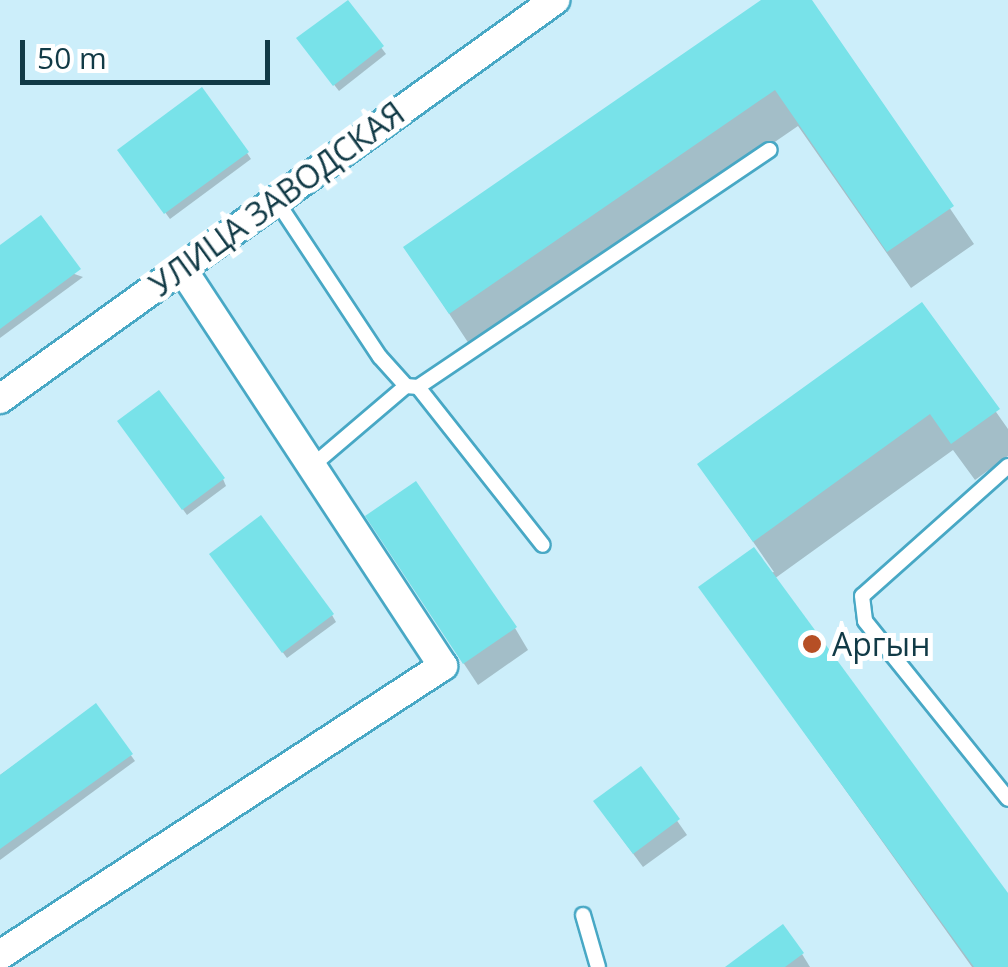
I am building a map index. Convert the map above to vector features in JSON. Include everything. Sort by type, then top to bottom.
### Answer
[{"type":"street","name":"УЛИЦА ЗАВОДСКАЯ","points":[[0,399],[555,0]]},
{"type":"street","points":[[0,955],[443,666],[182,268]]},
{"type":"lane","points":[[312,466],[412,387],[769,150]]},
{"type":"lane","points":[[276,200],[380,358],[412,387],[543,545]]},
{"type":"lane","points":[[1008,466],[862,596],[865,621],[1008,799]]},
{"type":"lane","points":[[583,915],[598,967]]},
{"type":"building","points":[[348,0],[384,46],[333,86],[296,38]]},
{"type":"building","points":[[761,0],[812,0],[954,206],[887,252],[775,90],[449,314],[403,247]]},
{"type":"building","points":[[202,87],[249,152],[164,214],[117,150]]},
{"type":"building","points":[[41,215],[81,269],[0,329],[0,245]]},
{"type":"building","points":[[922,302],[1000,409],[951,444],[930,414],[753,542],[697,464]]},
{"type":"building","points":[[159,390],[225,478],[182,510],[117,421]]},
{"type":"building","points":[[416,481],[517,627],[463,664],[365,516]]},
{"type":"building","points":[[261,515],[334,614],[282,653],[209,554]]},
{"type":"building","points":[[754,547],[1008,893],[1008,967],[974,967],[698,587]]},
{"type":"building","points":[[96,703],[133,754],[0,849],[0,775]]},
{"type":"building","points":[[641,766],[680,819],[633,854],[593,801]]},
{"type":"building","points":[[783,924],[804,953],[785,967],[725,967]]},
{"type":"place","name":"Аргын","points":[[812,644]]}]
